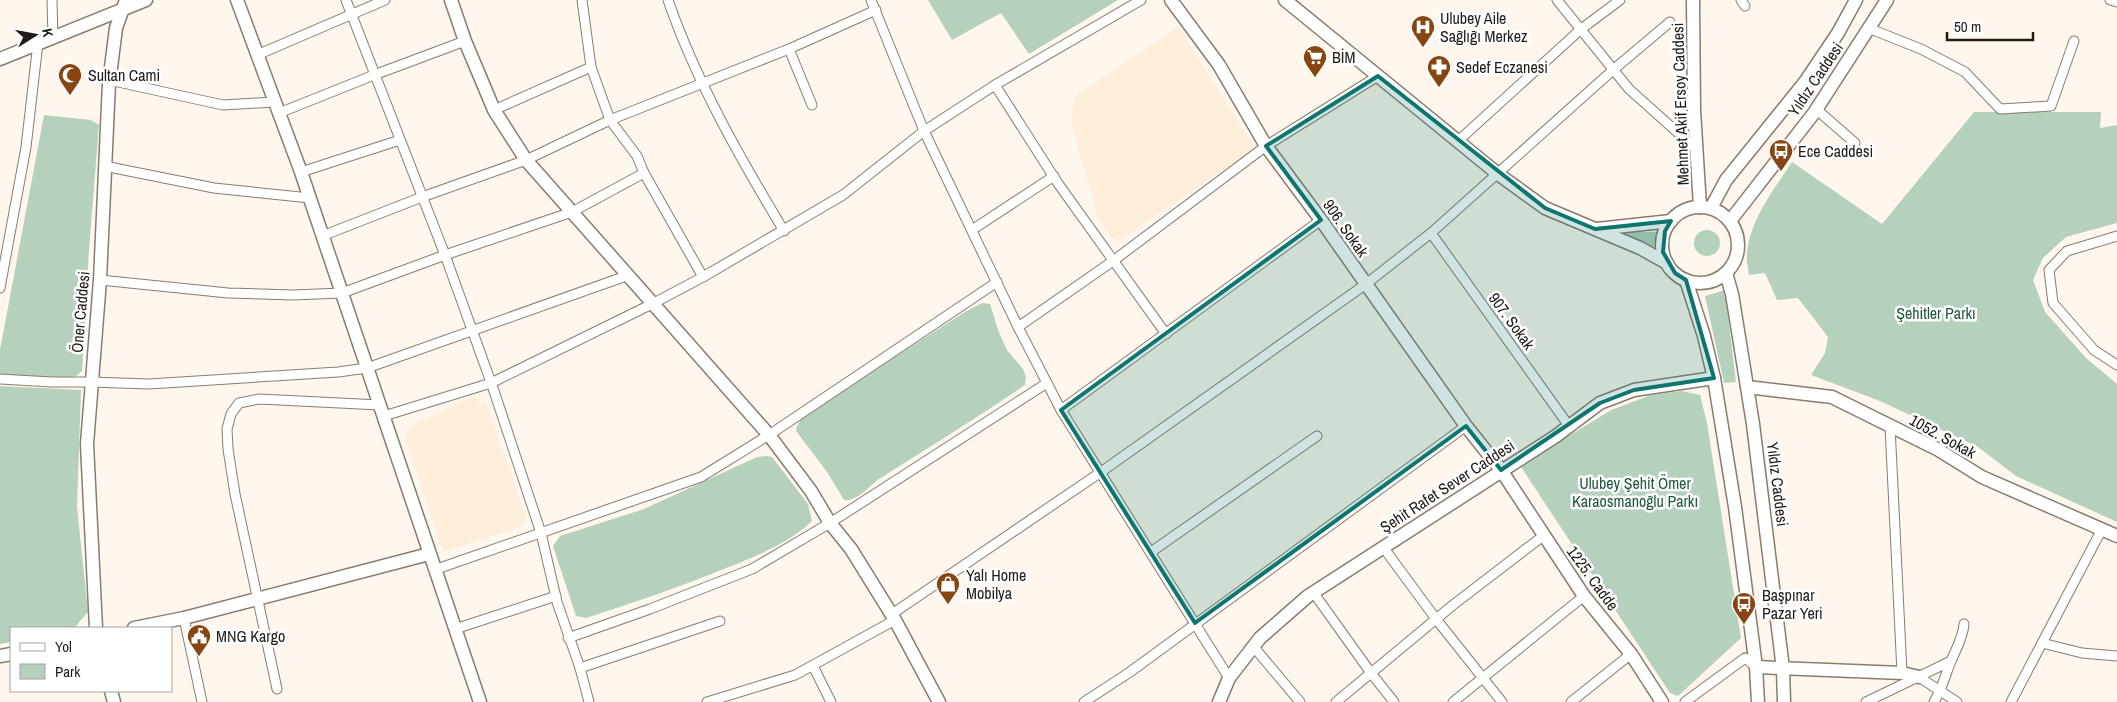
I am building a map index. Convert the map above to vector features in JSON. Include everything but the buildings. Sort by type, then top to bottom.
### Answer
[{"type":"street","points":[[52,0],[53,37]]},
{"type":"street","points":[[0,59],[124,4],[146,0]]},
{"type":"street","points":[[237,0],[310,198],[478,701]]},
{"type":"street","points":[[346,0],[353,14],[374,75],[473,331],[541,533],[556,596],[568,638],[580,668],[589,702]]},
{"type":"street","points":[[257,56],[385,0]]},
{"type":"street","points":[[451,0],[464,41],[494,110],[526,160],[769,435],[811,491],[830,523],[851,549],[894,617],[939,702]]},
{"type":"street","points":[[582,0],[591,67],[610,120],[637,156],[644,173],[703,277]]},
{"type":"street","points":[[668,0],[678,29],[702,82],[756,185],[784,231]]},
{"type":"street","points":[[871,0],[924,131],[1018,327],[1061,410],[1229,678]]},
{"type":"street","points":[[277,689],[235,494],[228,449],[227,429],[231,414],[239,403],[259,399],[382,410],[491,383],[654,303],[784,231],[843,195],[924,131],[995,85],[1141,0]]},
{"type":"street","name":"906. Sokak","points":[[1171,0],[1219,65],[1266,146],[1321,220],[1466,426],[1501,470]]},
{"type":"street","points":[[1558,0],[1580,30],[1629,89],[1696,149]]},
{"type":"street","points":[[1458,141],[1580,30],[1620,0]]},
{"type":"street","name":"Mehmet Akif Ersoy Caddesi","points":[[1693,0],[1696,149],[1705,208]]},
{"type":"street","name":"Yıldız Caddesi","points":[[1705,208],[1805,82],[1838,33],[1856,0]]},
{"type":"street","name":"Yıldız Caddesi","points":[[1730,221],[1816,109],[1886,0]]},
{"type":"street","points":[[2110,0],[2117,2]]},
{"type":"street","points":[[1292,1],[1378,76],[1498,174],[1545,208],[1640,248],[1667,263]]},
{"type":"street","name":"Öner Caddesi","points":[[96,627],[87,444],[100,280],[109,80],[116,28],[124,4]]},
{"type":"street","points":[[322,236],[422,197],[526,160],[610,120],[789,49],[876,10]]},
{"type":"street","points":[[707,702],[796,675],[813,666],[894,617],[1101,472],[1366,284],[1431,233],[1613,70],[1670,22]]},
{"type":"street","points":[[1868,28],[1922,49],[1965,72],[2000,109],[2051,106],[2074,41]]},
{"type":"street","points":[[109,80],[223,105],[277,108],[374,75],[464,41]]},
{"type":"street","points":[[0,288],[26,147],[38,43]]},
{"type":"street","points":[[789,49],[812,105]]},
{"type":"street","points":[[494,110],[591,67]]},
{"type":"street","points":[[1018,327],[1113,260],[1266,146],[1378,76]]},
{"type":"street","points":[[995,85],[1054,176],[1166,334]]},
{"type":"street","points":[[1816,109],[1855,143]]},
{"type":"street","points":[[301,172],[400,140]]},
{"type":"street","points":[[104,166],[214,188],[310,198]]},
{"type":"street","points":[[100,280],[228,293],[342,294],[445,255],[572,212],[644,173]]},
{"type":"street","points":[[972,230],[1054,176]]},
{"type":"street","points":[[1705,208],[1721,213],[1730,221],[1736,231],[1737,253],[1733,264],[1718,279],[1696,283],[1686,280],[1675,273],[1667,263],[1663,252],[1663,241],[1665,230],[1679,214],[1689,209],[1705,208]]},
{"type":"street","points":[[1061,410],[1321,220]]},
{"type":"street","points":[[1595,229],[1671,221]]},
{"type":"street","name":"907. Sokak","points":[[1431,233],[1569,426]]},
{"type":"street","points":[[2117,236],[2067,251],[2049,270],[2053,303],[2094,350],[2117,365]]},
{"type":"street","name":"Yıldız Caddesi","points":[[1726,272],[1732,294],[1747,387],[1767,531],[1783,669],[1784,702]]},
{"type":"street","points":[[0,379],[148,384],[338,372],[367,368],[629,275]]},
{"type":"street","points":[[1686,280],[1704,336],[1714,378],[1735,507],[1756,667],[1758,702]]},
{"type":"street","points":[[434,570],[701,477],[769,435],[997,282]]},
{"type":"street","name":"Şehit Rafet Sever Caddesi","points":[[1219,702],[1229,678],[1260,638],[1313,592],[1569,426],[1600,403],[1634,390],[1714,378]]},
{"type":"street","points":[[568,638],[650,609],[752,569],[830,523],[1047,383]]},
{"type":"street","name":"1052. Sokak","points":[[1747,387],[1832,397],[1937,449],[1982,477],[2117,536]]},
{"type":"street","points":[[1084,702],[1130,672],[1466,426]]},
{"type":"street","points":[[1890,426],[1902,673]]},
{"type":"street","points":[[1151,552],[1317,436]]},
{"type":"street","name":"1225. Cadde","points":[[1501,470],[1584,596],[1631,654],[1662,702]]},
{"type":"street","points":[[2011,702],[2102,529]]},
{"type":"street","points":[[1336,702],[1436,619],[1543,536]]},
{"type":"street","points":[[1383,547],[1436,619],[1502,702]]},
{"type":"street","points":[[139,627],[257,600],[429,554]]},
{"type":"street","points":[[1313,592],[1394,702]]},
{"type":"street","points":[[455,629],[556,596]]},
{"type":"street","points":[[1453,702],[1584,596]]},
{"type":"street","points":[[184,618],[202,702]]},
{"type":"street","points":[[580,668],[720,621]]},
{"type":"street","points":[[1934,702],[1941,692],[1951,661],[1963,634],[1964,624]]},
{"type":"street","points":[[2042,643],[2082,653],[2117,656]]},
{"type":"street","points":[[1254,646],[1300,702]]},
{"type":"street","points":[[1571,702],[1631,654]]},
{"type":"street","points":[[1685,702],[1745,658],[1756,667],[1902,673],[1919,677],[1957,702]]},
{"type":"street","points":[[1866,702],[1951,661]]},
{"type":"street","points":[[813,666],[831,702]]},
{"type":"highlighted area","points":[[1378,76],[1545,208],[1595,229],[1671,221],[1665,231],[1663,252],[1675,273],[1686,280],[1714,378],[1634,390],[1600,403],[1501,470],[1466,426],[1195,623],[1061,410],[1321,220],[1266,146]]},
{"type":"shaded area","points":[[1178,27],[1255,148],[1120,240],[1112,238],[1098,218],[1071,122],[1075,96]]},
{"type":"shaded area","points":[[475,396],[480,405],[486,402],[525,515],[525,521],[521,527],[443,552],[405,438],[412,425]]},
{"type":"green space","points":[[928,0],[1118,0],[1029,54],[1001,13],[952,40]]},
{"type":"green space","name":"Şehitler Parkı","points":[[1974,112],[2101,112],[2100,128],[2117,125],[2117,223],[2066,237],[2043,258],[2033,280],[2045,312],[2086,358],[2117,384],[2117,522],[2016,476],[1978,447],[1880,401],[1811,375],[1825,353],[1828,337],[1798,298],[1777,300],[1765,273],[1749,275],[1747,255],[1753,227],[1764,204],[1792,162],[1882,224]]},
{"type":"green space","points":[[44,115],[91,120],[99,125],[82,371],[76,376],[67,378],[0,375],[0,350]]},
{"type":"green space","points":[[1707,230],[1716,234],[1720,243],[1716,252],[1707,256],[1698,252],[1694,243],[1698,234]]},
{"type":"green space","points":[[1613,232],[1656,232],[1654,247]]},
{"type":"green space","points":[[1725,290],[1736,382],[1724,383],[1705,296]]},
{"type":"green space","points":[[982,303],[990,304],[998,330],[1007,350],[1023,369],[1026,377],[1025,385],[879,479],[854,499],[844,500],[827,472],[796,431],[802,417],[963,313]]},
{"type":"green space","points":[[0,386],[81,390],[77,507],[88,612],[75,627],[10,627],[10,642],[0,644]]},
{"type":"green space","name":"Ulubey Şehit Ömer Karaosmanoğlu Parkı","points":[[1682,391],[1700,395],[1707,423],[1741,638],[1678,696],[1670,693],[1521,467],[1611,410],[1651,395]]},
{"type":"green space","points":[[757,457],[772,457],[808,504],[812,521],[803,529],[770,549],[707,576],[586,618],[576,616],[553,546],[560,536],[644,509]]},
{"type":"place","name":"Ulubey Aile Sağlığı Merkez","points":[[1423,48]]},
{"type":"place","name":"BİM","points":[[1315,78]]},
{"type":"place","name":"Sedef Eczanesi","points":[[1439,88]]},
{"type":"place","name":"Sultan Cami","points":[[70,96]]},
{"type":"place","name":"Ece Caddesi","points":[[1781,172]]},
{"type":"place","name":"Yalı Home Mobilya","points":[[948,605]]},
{"type":"place","name":"Başpınar Pazar Yeri","points":[[1744,625]]},
{"type":"place","name":"MNG Kargo","points":[[199,657]]}]
